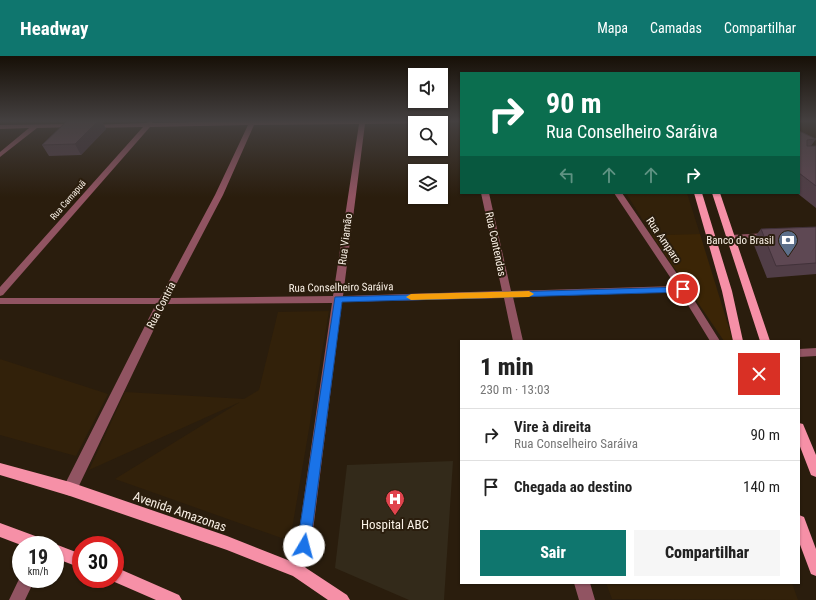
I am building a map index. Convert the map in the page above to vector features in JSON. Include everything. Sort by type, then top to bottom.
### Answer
[{"type":"main road","points":[[698,194],[727,291],[738,340]]},
{"type":"main road","points":[[716,194],[765,340]]},
{"type":"main road","points":[[800,430],[816,470]]},
{"type":"main road","name":"Avenida Amazonas","points":[[0,469],[70,490],[227,543],[298,571],[342,600]]},
{"type":"main road","points":[[800,525],[816,569]]},
{"type":"main road","points":[[0,530],[16,536]]},
{"type":"main road","points":[[124,579],[174,600]]},
{"type":"street","points":[[0,155],[11,146]]},
{"type":"street","name":"Rua Camapuã","points":[[0,293],[129,146]]},
{"type":"street","name":"Rua Contria","points":[[70,490],[162,302],[219,195],[242,146]]},
{"type":"street","name":"Rua Viamão","points":[[298,571],[304,546],[358,146]]},
{"type":"street","name":"Rua Contendas","points":[[485,194],[518,340]]},
{"type":"street","name":"Rua Amparo","points":[[619,194],[683,289],[714,340]]},
{"type":"street","points":[[730,237],[777,234]]},
{"type":"street","name":"Rua Conselheiro Saráiva","points":[[0,301],[162,302],[338,299],[683,289]]},
{"type":"street","points":[[800,353],[816,352]]},
{"type":"street","points":[[582,584],[587,600]]},
{"type":"street","points":[[17,600],[23,588]]},
{"type":"shaded area","points":[[627,194],[687,194],[700,234],[652,235]]},
{"type":"shaded area","points":[[700,234],[733,340],[723,340],[652,235]]},
{"type":"shaded area","points":[[329,311],[290,541],[115,479],[240,402],[89,470],[125,392],[244,399],[259,390],[278,312]]},
{"type":"shaded area","points":[[0,359],[108,394],[76,456],[0,435]]},
{"type":"shaded area","name":"Hospital ABC","points":[[453,461],[444,600],[409,600],[335,568],[347,465]]},
{"type":"shaded area","points":[[606,584],[792,584],[798,600],[612,599]]},
{"type":"building","points":[[800,146],[816,146],[816,186],[800,174]]},
{"type":"building","points":[[816,227],[816,263],[776,266],[761,229]]},
{"type":"slow traffic","points":[[411,297],[529,294]]},
{"type":"place","name":"Banco do Brasil","points":[[788,257]]},
{"type":"place","name":"Hospital ABC","points":[[395,516]]},
{"type":"route","points":[[304,546],[338,299],[683,289]]}]
